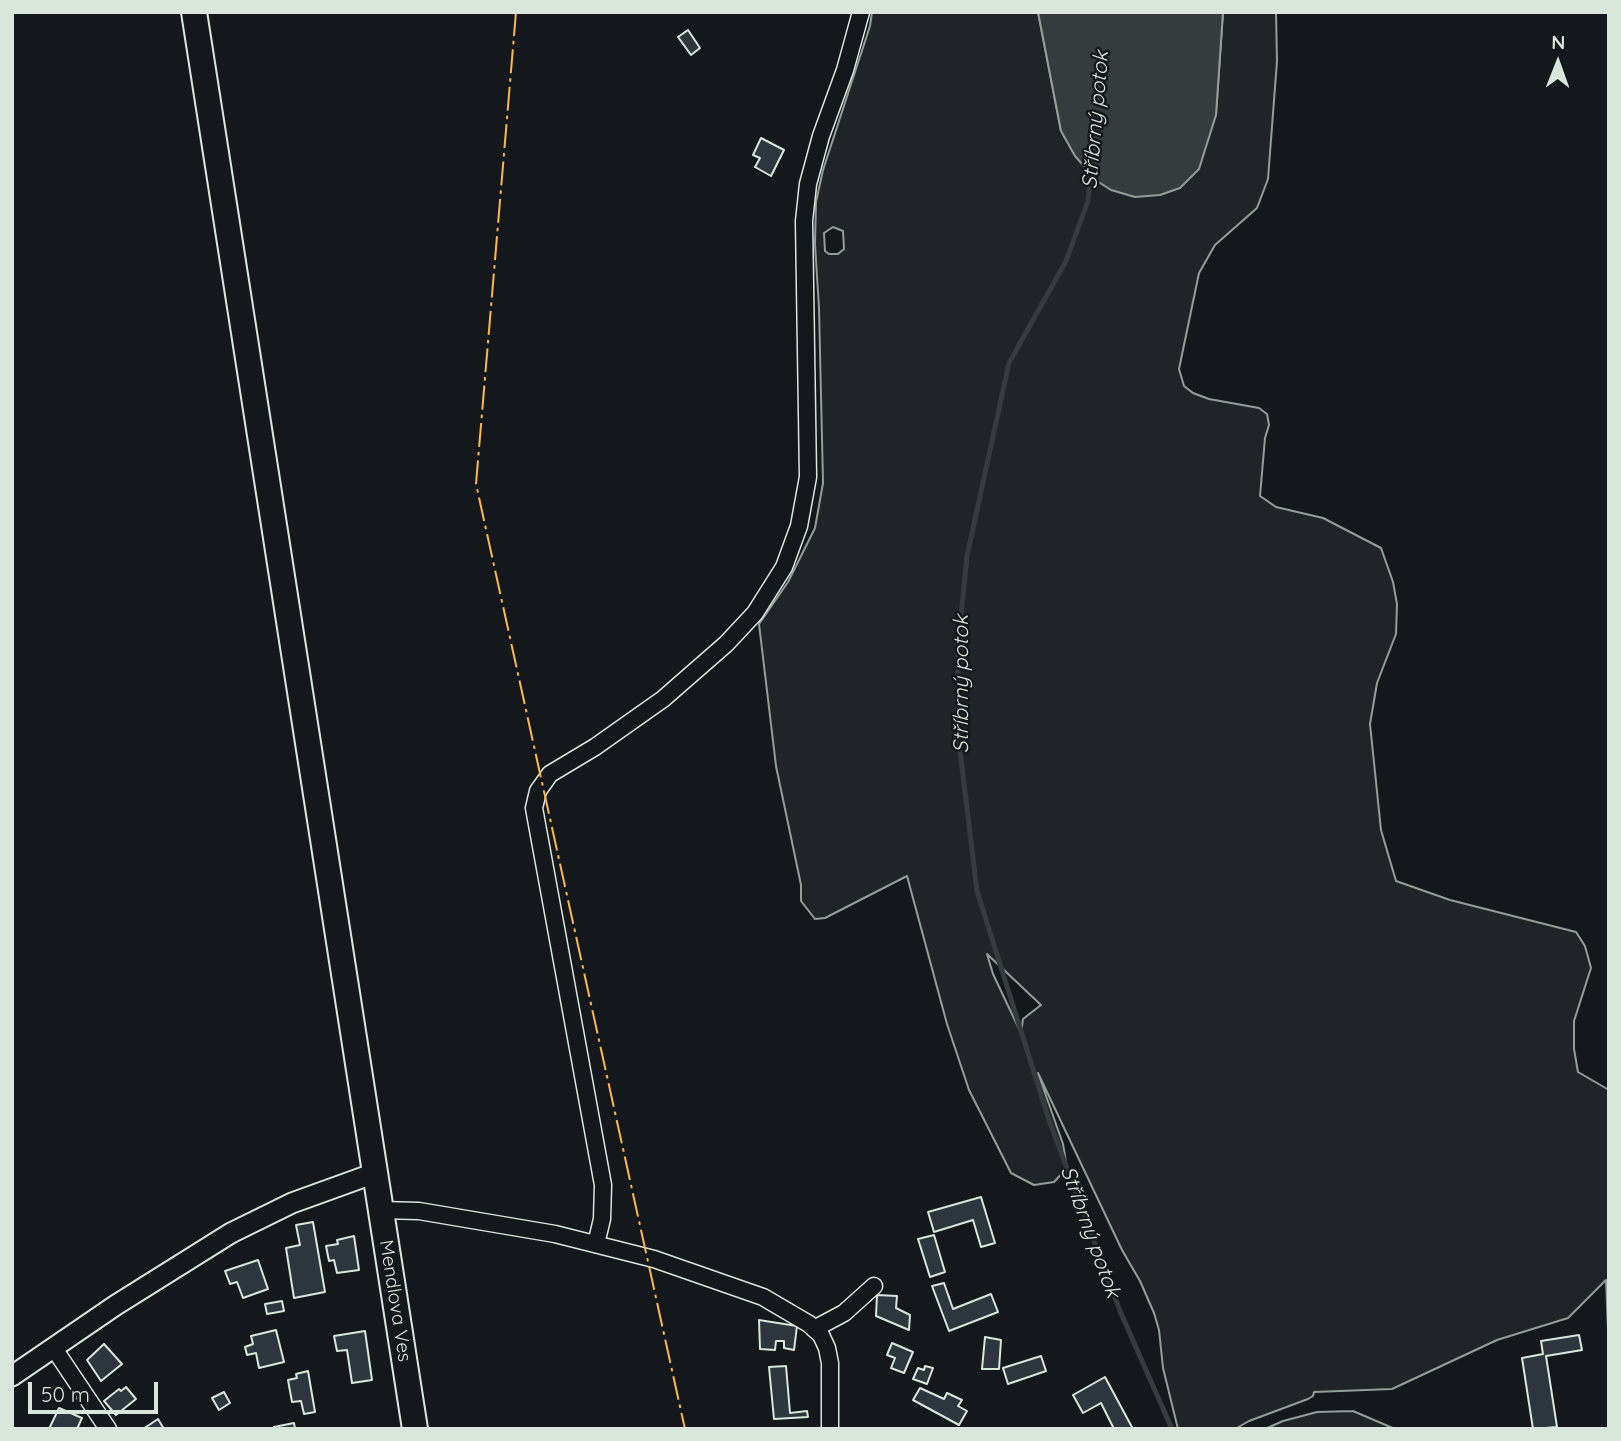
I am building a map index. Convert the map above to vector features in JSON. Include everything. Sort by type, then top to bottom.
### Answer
[{"type":"main road","name":"Mendlova Ves","points":[[194,12],[415,1429]]},
{"type":"street","points":[[596,1244],[602,1219],[603,1185],[534,808],[538,790],[550,774],[595,747],[663,699],[726,644],[755,613],[784,567],[799,526],[808,477],[804,221],[808,184],[861,12]]},
{"type":"street","points":[[12,1376],[116,1305],[231,1233],[292,1203],[375,1173]]},
{"type":"street","points":[[380,1210],[419,1210],[555,1234],[653,1259],[762,1297],[821,1335],[830,1363],[830,1429]]},
{"type":"street","points":[[814,1329],[844,1313],[874,1286]]},
{"type":"street","points":[[53,1347],[108,1429]]},
{"type":"shaded area","points":[[872,12],[1038,12],[1061,131],[1216,115],[1223,12],[1276,12],[1277,61],[1268,179],[1257,208],[1215,245],[1199,273],[1179,369],[1184,386],[1193,393],[1209,399],[1259,408],[1267,414],[1269,425],[1265,438],[1260,496],[1276,507],[1323,518],[1381,548],[1393,582],[1397,604],[1396,634],[1377,683],[1370,724],[1381,830],[1396,881],[1450,900],[1576,932],[1585,946],[1591,968],[1574,1021],[1574,1049],[1578,1072],[1609,1090],[1609,1355],[1606,1280],[1568,1318],[1497,1340],[1392,1389],[1314,1392],[1308,1399],[1235,1429],[1178,1429],[1163,1368],[1159,1330],[1154,1313],[1038,1073],[1063,1144],[1067,1168],[1054,1182],[1034,1185],[1011,1173],[969,1090],[947,1024],[907,876],[825,918],[815,919],[801,901],[801,885],[776,766],[759,624],[788,582],[815,528],[823,483],[816,202],[823,170],[870,26]],"holes":[[[833,227],[843,231],[844,249],[838,254],[825,251],[824,233]],[[987,954],[1041,1005],[1023,1019],[1021,1033],[993,974]]]},
{"type":"shaded area","points":[[1353,1411],[1395,1429],[1265,1429],[1317,1412]]},
{"type":"water","points":[[1038,12],[1223,12],[1216,115],[1199,169],[1180,188],[1160,195],[1135,197],[1111,190],[1097,181],[1075,156],[1061,131]]},
{"type":"building","points":[[688,30],[700,48],[691,55],[678,37]]},
{"type":"building","points":[[761,138],[784,150],[771,176],[755,167],[760,158],[753,155]]},
{"type":"building","points":[[981,1197],[995,1243],[981,1247],[973,1220],[934,1232],[928,1212]]},
{"type":"building","points":[[313,1222],[325,1292],[294,1298],[286,1248],[300,1245],[296,1225]]},
{"type":"building","points":[[934,1235],[945,1272],[930,1277],[918,1239]]},
{"type":"building","points":[[354,1236],[359,1270],[337,1273],[334,1260],[329,1261],[326,1246],[338,1244],[337,1240]]},
{"type":"building","points":[[258,1260],[268,1289],[243,1298],[237,1282],[230,1284],[225,1271]]},
{"type":"building","points":[[944,1283],[953,1309],[991,1294],[998,1312],[949,1331],[932,1286]]},
{"type":"building","points":[[877,1295],[897,1296],[896,1308],[910,1315],[909,1330],[876,1316]]},
{"type":"building","points":[[282,1301],[284,1311],[267,1314],[265,1304]]},
{"type":"building","points":[[759,1320],[797,1326],[794,1350],[784,1348],[784,1341],[776,1341],[775,1350],[760,1349]]},
{"type":"building","points":[[276,1330],[284,1362],[259,1368],[256,1353],[247,1355],[245,1347],[253,1344],[251,1336]]},
{"type":"building","points":[[365,1331],[372,1380],[352,1383],[347,1350],[337,1351],[334,1336]]},
{"type":"building","points":[[1579,1335],[1582,1350],[1546,1356],[1557,1427],[1533,1429],[1522,1358],[1543,1354],[1541,1341]]},
{"type":"building","points":[[985,1337],[1001,1340],[999,1369],[982,1369]]},
{"type":"building","points":[[892,1343],[913,1352],[904,1373],[891,1368],[895,1358],[887,1355]]},
{"type":"building","points":[[104,1344],[122,1364],[101,1381],[87,1360]]},
{"type":"building","points":[[1041,1356],[1046,1371],[1008,1384],[1003,1368]]},
{"type":"building","points":[[786,1366],[790,1413],[807,1411],[808,1417],[774,1419],[769,1367]]},
{"type":"building","points":[[925,1366],[933,1368],[927,1384],[913,1379],[918,1368],[924,1370]]},
{"type":"building","points":[[308,1371],[315,1412],[304,1414],[301,1401],[292,1402],[288,1380],[297,1378],[296,1374]]},
{"type":"building","points":[[1105,1377],[1133,1429],[1114,1429],[1101,1403],[1083,1413],[1073,1395]]},
{"type":"building","points":[[126,1387],[136,1399],[116,1415],[104,1401]]},
{"type":"building","points":[[920,1388],[944,1399],[947,1393],[962,1400],[958,1406],[967,1411],[959,1425],[913,1400]]},
{"type":"building","points":[[224,1392],[230,1403],[219,1410],[212,1398]]},
{"type":"building","points":[[59,1408],[82,1418],[77,1429],[49,1429]]},
{"type":"building","points":[[158,1419],[164,1429],[143,1429]]},
{"type":"building","points":[[294,1423],[295,1429],[274,1427]]},
{"type":"waterway","name":"Stříbrný potok","points":[[1091,169],[1088,201],[1066,261],[1009,363],[967,556],[958,646],[958,734],[977,891],[1049,1120],[1120,1311],[1172,1429]]},
{"type":"power","points":[[516,12],[476,484],[685,1429]]}]
